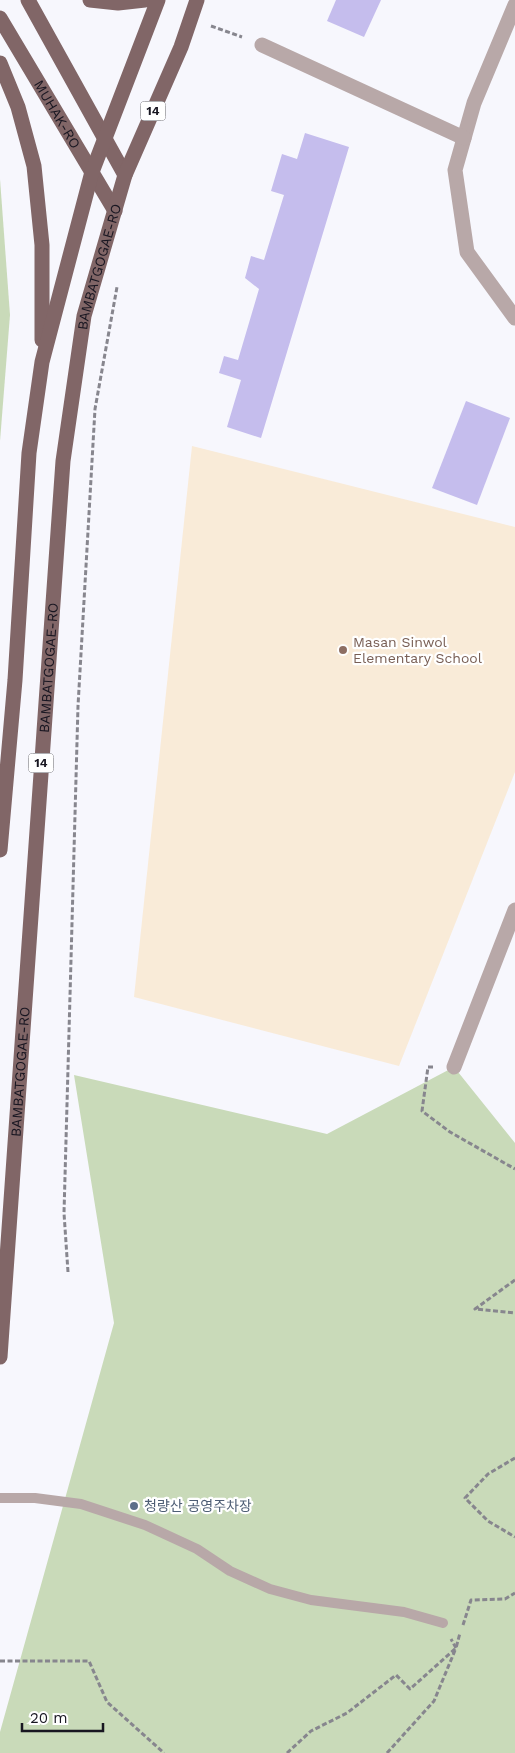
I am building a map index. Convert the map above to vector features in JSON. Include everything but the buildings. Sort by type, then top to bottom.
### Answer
[{"type":"main road","name":"MUHAK-RO","points":[[28,0],[125,175]]},
{"type":"main road","points":[[90,0],[118,3],[145,0]]},
{"type":"main road","name":"14","points":[[0,850],[15,680],[29,452],[42,362],[92,172],[158,0]]},
{"type":"main road","name":"BAMBATGOGAE-RO","points":[[0,1356],[62,461],[84,316],[125,175],[181,47],[197,0]]},
{"type":"main road","name":"MUHAK-RO","points":[[0,18],[115,211]]},
{"type":"main road","points":[[0,63],[18,107],[34,166],[42,245],[42,362]]},
{"type":"street","points":[[515,5],[474,103],[454,170],[467,252],[515,318]]},
{"type":"street","points":[[262,45],[464,138]]},
{"type":"street","points":[[454,1067],[515,910]]},
{"type":"lane","points":[[0,1498],[35,1498],[81,1504],[145,1525],[198,1549],[230,1571],[270,1589],[312,1600],[404,1612],[443,1623]]},
{"type":"path","points":[[210,25],[262,45]]},
{"type":"path","points":[[68,1272],[64,1213],[78,706],[95,409],[117,282]]},
{"type":"path","points":[[454,1067],[428,1067],[422,1111],[450,1132],[515,1169]]},
{"type":"path","points":[[515,1280],[476,1309],[515,1314]]},
{"type":"path","points":[[515,1458],[488,1474],[465,1498],[488,1521],[515,1537]]},
{"type":"path","points":[[387,1753],[434,1701],[456,1648],[471,1600],[505,1598],[515,1593]]},
{"type":"path","points":[[443,1623],[456,1648]]},
{"type":"path","points":[[287,1753],[311,1731],[347,1713],[396,1675],[410,1689],[456,1648]]},
{"type":"path","points":[[0,1661],[89,1661],[107,1702],[164,1753]]},
{"type":"shaded area","name":"Masan Sinwol Elementary School","points":[[192,446],[515,527],[515,772],[399,1066],[134,997]]},
{"type":"green space","points":[[0,179],[10,315],[0,441]]},
{"type":"green space","points":[[454,1067],[515,1143],[515,1753],[0,1753],[0,1732],[114,1323],[74,1075],[327,1134]]},
{"type":"place","name":"Masan Sinwol Elementary School","points":[[343,650]]},
{"type":"place","name":"청량산 공영주차장","points":[[134,1506]]}]
